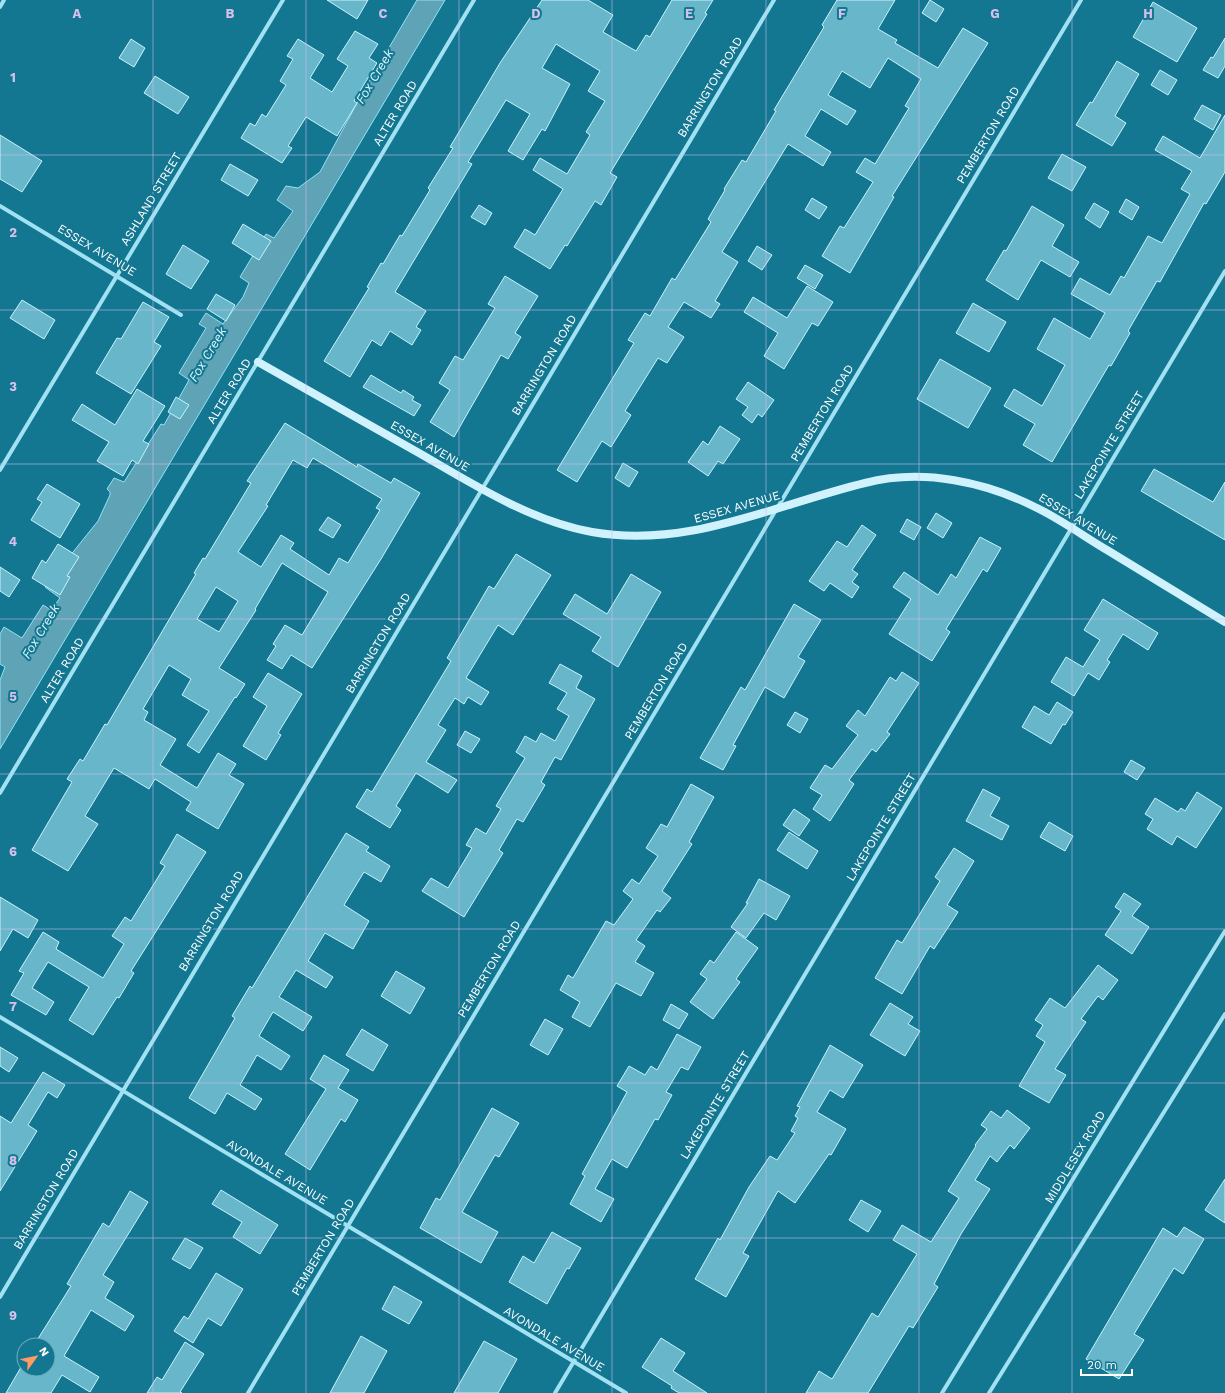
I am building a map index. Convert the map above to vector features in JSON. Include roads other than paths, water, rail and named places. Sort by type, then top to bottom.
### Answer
[{"type":"street","points":[[0,7],[4,0]]},
{"type":"street","name":"ASHLAND STREET","points":[[0,470],[283,0]]},
{"type":"street","name":"ALTER ROAD","points":[[0,793],[474,0]]},
{"type":"street","name":"BARRINGTON ROAD","points":[[0,1296],[774,0]]},
{"type":"street","name":"PEMBERTON ROAD","points":[[248,1393],[1081,0]]},
{"type":"street","name":"ESSEX AVENUE","points":[[0,206],[181,315]]},
{"type":"street","name":"LAKEPOINTE STREET","points":[[555,1393],[1225,271]]},
{"type":"street","name":"ESSEX AVENUE","points":[[258,362],[482,488],[521,509],[555,523],[590,532],[624,536],[661,536],[690,532],[868,482],[902,477],[930,477],[964,482],[1004,493],[1040,509],[1225,622]]},
{"type":"street","name":"MIDDLESEX ROAD","points":[[942,1393],[1225,931]]},
{"type":"street","points":[[989,1393],[1225,1014]]},
{"type":"street","name":"AVONDALE AVENUE","points":[[0,1017],[626,1393]]},
{"type":"water","name":"Fox Creek","points":[[417,0],[445,0],[0,749],[0,680],[5,667],[0,664],[0,634],[4,627],[22,638],[43,605],[51,610],[60,598],[45,587],[98,521],[110,495],[110,492],[107,489],[114,478],[124,482],[161,424],[164,425],[189,380],[179,373],[206,328],[199,324],[206,313],[223,324],[243,297],[249,283],[240,277],[266,234],[274,238],[293,211],[277,200],[286,186],[298,188],[320,172],[363,92]]}]
